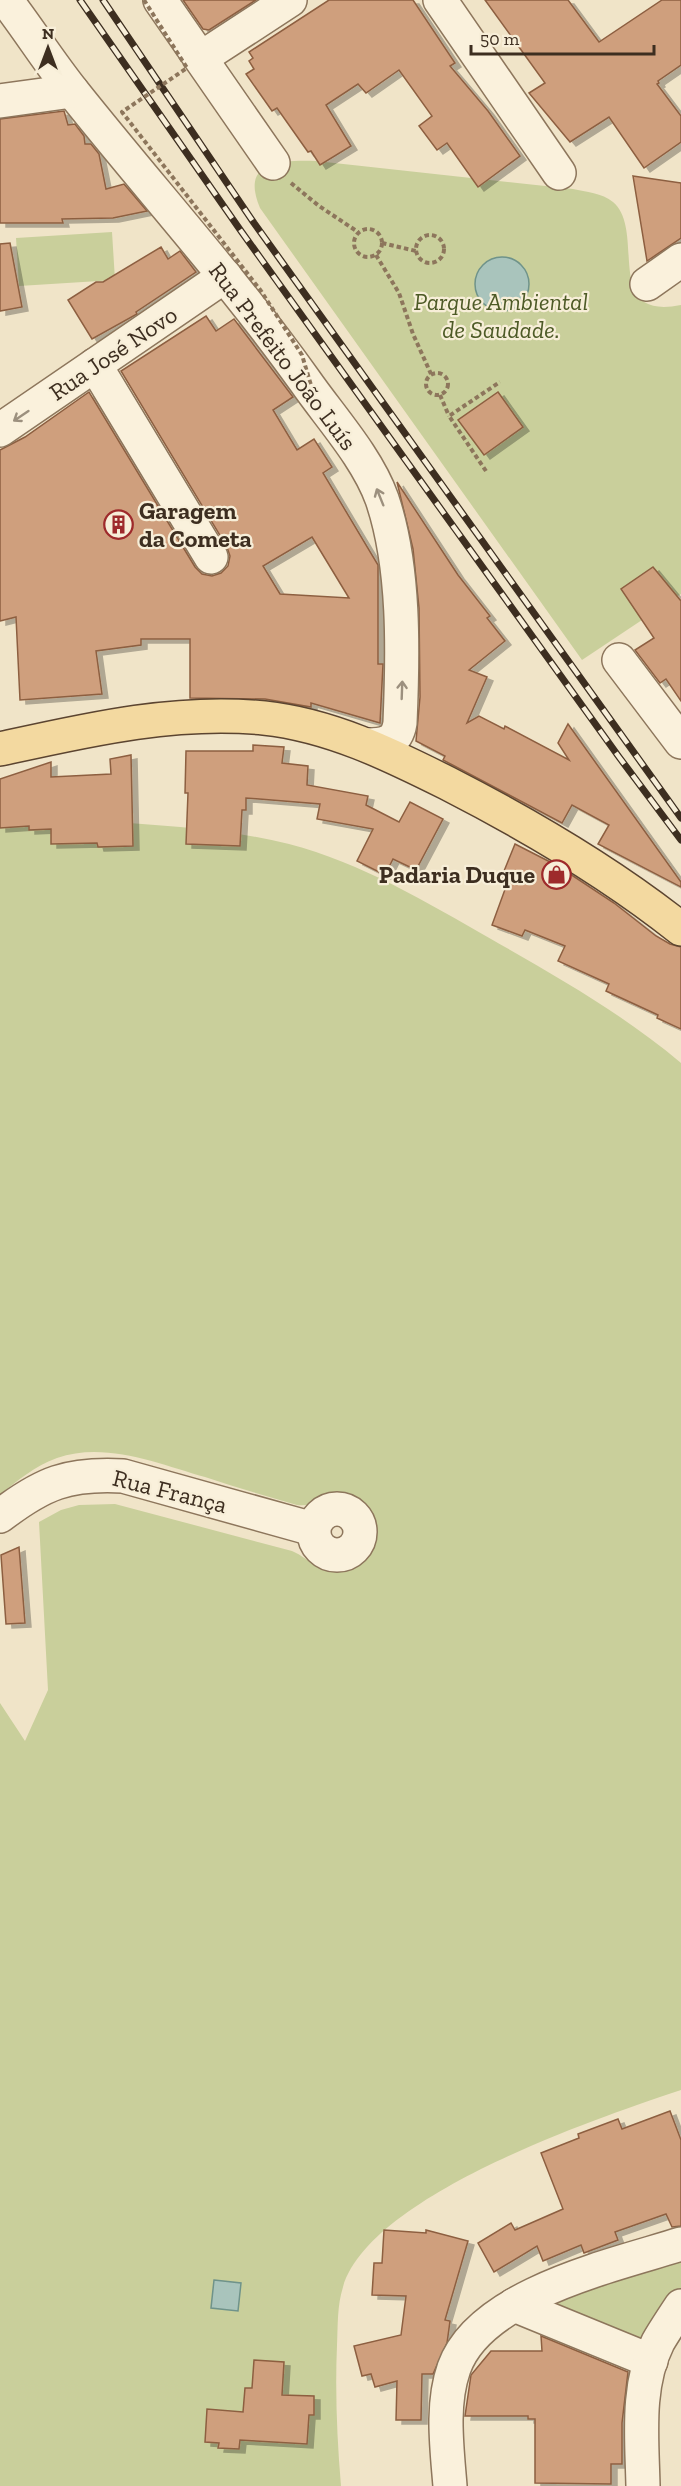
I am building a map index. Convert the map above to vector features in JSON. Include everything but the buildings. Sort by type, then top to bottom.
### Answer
[{"type":"main road","points":[[0,749],[161,719],[212,715],[293,722],[386,745],[424,772],[494,807],[587,861],[681,929]]},
{"type":"street","points":[[160,0],[273,164]]},
{"type":"street","points":[[201,58],[290,0]]},
{"type":"street","points":[[440,0],[560,173]]},
{"type":"street","name":"Rua Prefeito João Luís","points":[[8,1],[72,91],[260,318],[363,462],[381,497],[392,534],[402,642],[386,745]]},
{"type":"street","points":[[0,101],[72,91]]},
{"type":"street","points":[[647,284],[681,260]]},
{"type":"street","name":"Rua José Novo","points":[[0,430],[225,276]]},
{"type":"street","points":[[95,365],[211,557]]},
{"type":"street","points":[[619,660],[681,742]]},
{"type":"street","name":"Rua França","points":[[0,1516],[24,1498],[44,1487],[69,1477],[95,1474],[123,1476],[313,1529]]},
{"type":"street","points":[[450,2486],[447,2402],[454,2368],[460,2354],[481,2330],[514,2305],[573,2279],[681,2244]]},
{"type":"street","points":[[514,2305],[651,2361]]},
{"type":"street","points":[[643,2486],[642,2408],[646,2378],[658,2342],[681,2306]]},
{"type":"path","points":[[144,0],[187,68],[122,112],[261,291],[302,355],[313,393]]},
{"type":"path","points":[[273,164],[307,197],[358,232]]},
{"type":"path","points":[[364,229],[380,234],[382,243],[376,255],[367,257],[357,252],[354,244],[358,232],[364,229]]},
{"type":"path","points":[[431,235],[440,240],[444,249],[439,260],[430,263],[418,258],[416,251],[419,240],[431,235]]},
{"type":"path","points":[[382,243],[416,251]]},
{"type":"path","points":[[376,255],[399,293],[412,334],[431,374]]},
{"type":"path","points":[[438,373],[447,379],[448,386],[440,395],[427,390],[426,380],[431,374],[438,373]]},
{"type":"path","points":[[449,416],[500,382]]},
{"type":"path","points":[[440,395],[449,416],[486,471]]},
{"type":"green space","name":"Parque Ambiental de Saudade.","points":[[316,161],[573,189],[599,195],[613,202],[622,215],[627,233],[633,287],[641,300],[657,306],[681,305],[681,594],[582,660],[260,208],[255,192],[255,181],[259,172],[277,163]]},
{"type":"green space","points":[[112,232],[115,280],[19,286],[16,238]]},
{"type":"green space","points":[[104,821],[243,835],[289,844],[342,862],[418,898],[564,982],[613,1012],[681,1063],[681,2090],[544,2140],[491,2164],[440,2192],[395,2221],[362,2253],[343,2287],[339,2308],[336,2398],[341,2486],[0,2486],[0,1703],[25,1741],[48,1690],[39,1522],[61,1510],[79,1505],[115,1504],[292,1551],[309,1561],[325,1566],[344,1566],[357,1561],[368,1549],[372,1532],[368,1515],[356,1503],[341,1500],[297,1505],[151,1461],[113,1453],[75,1453],[57,1458],[34,1469],[0,1495],[0,824]]},
{"type":"green space","points":[[681,2251],[681,2296],[646,2348],[547,2300]]},
{"type":"water","points":[[502,257],[512,259],[521,265],[527,274],[529,284],[527,294],[521,303],[512,309],[502,311],[492,309],[483,303],[477,294],[475,284],[477,274],[483,265],[492,259]]},
{"type":"water","points":[[214,2280],[241,2283],[238,2311],[211,2308]]},
{"type":"railway","points":[[80,0],[241,231],[681,840]]},
{"type":"railway","points":[[103,0],[254,223],[681,818]]},
{"type":"place","name":"Garagem da Cometa","points":[[118,524]]},
{"type":"place","name":"Padaria Duque","points":[[556,874]]}]
